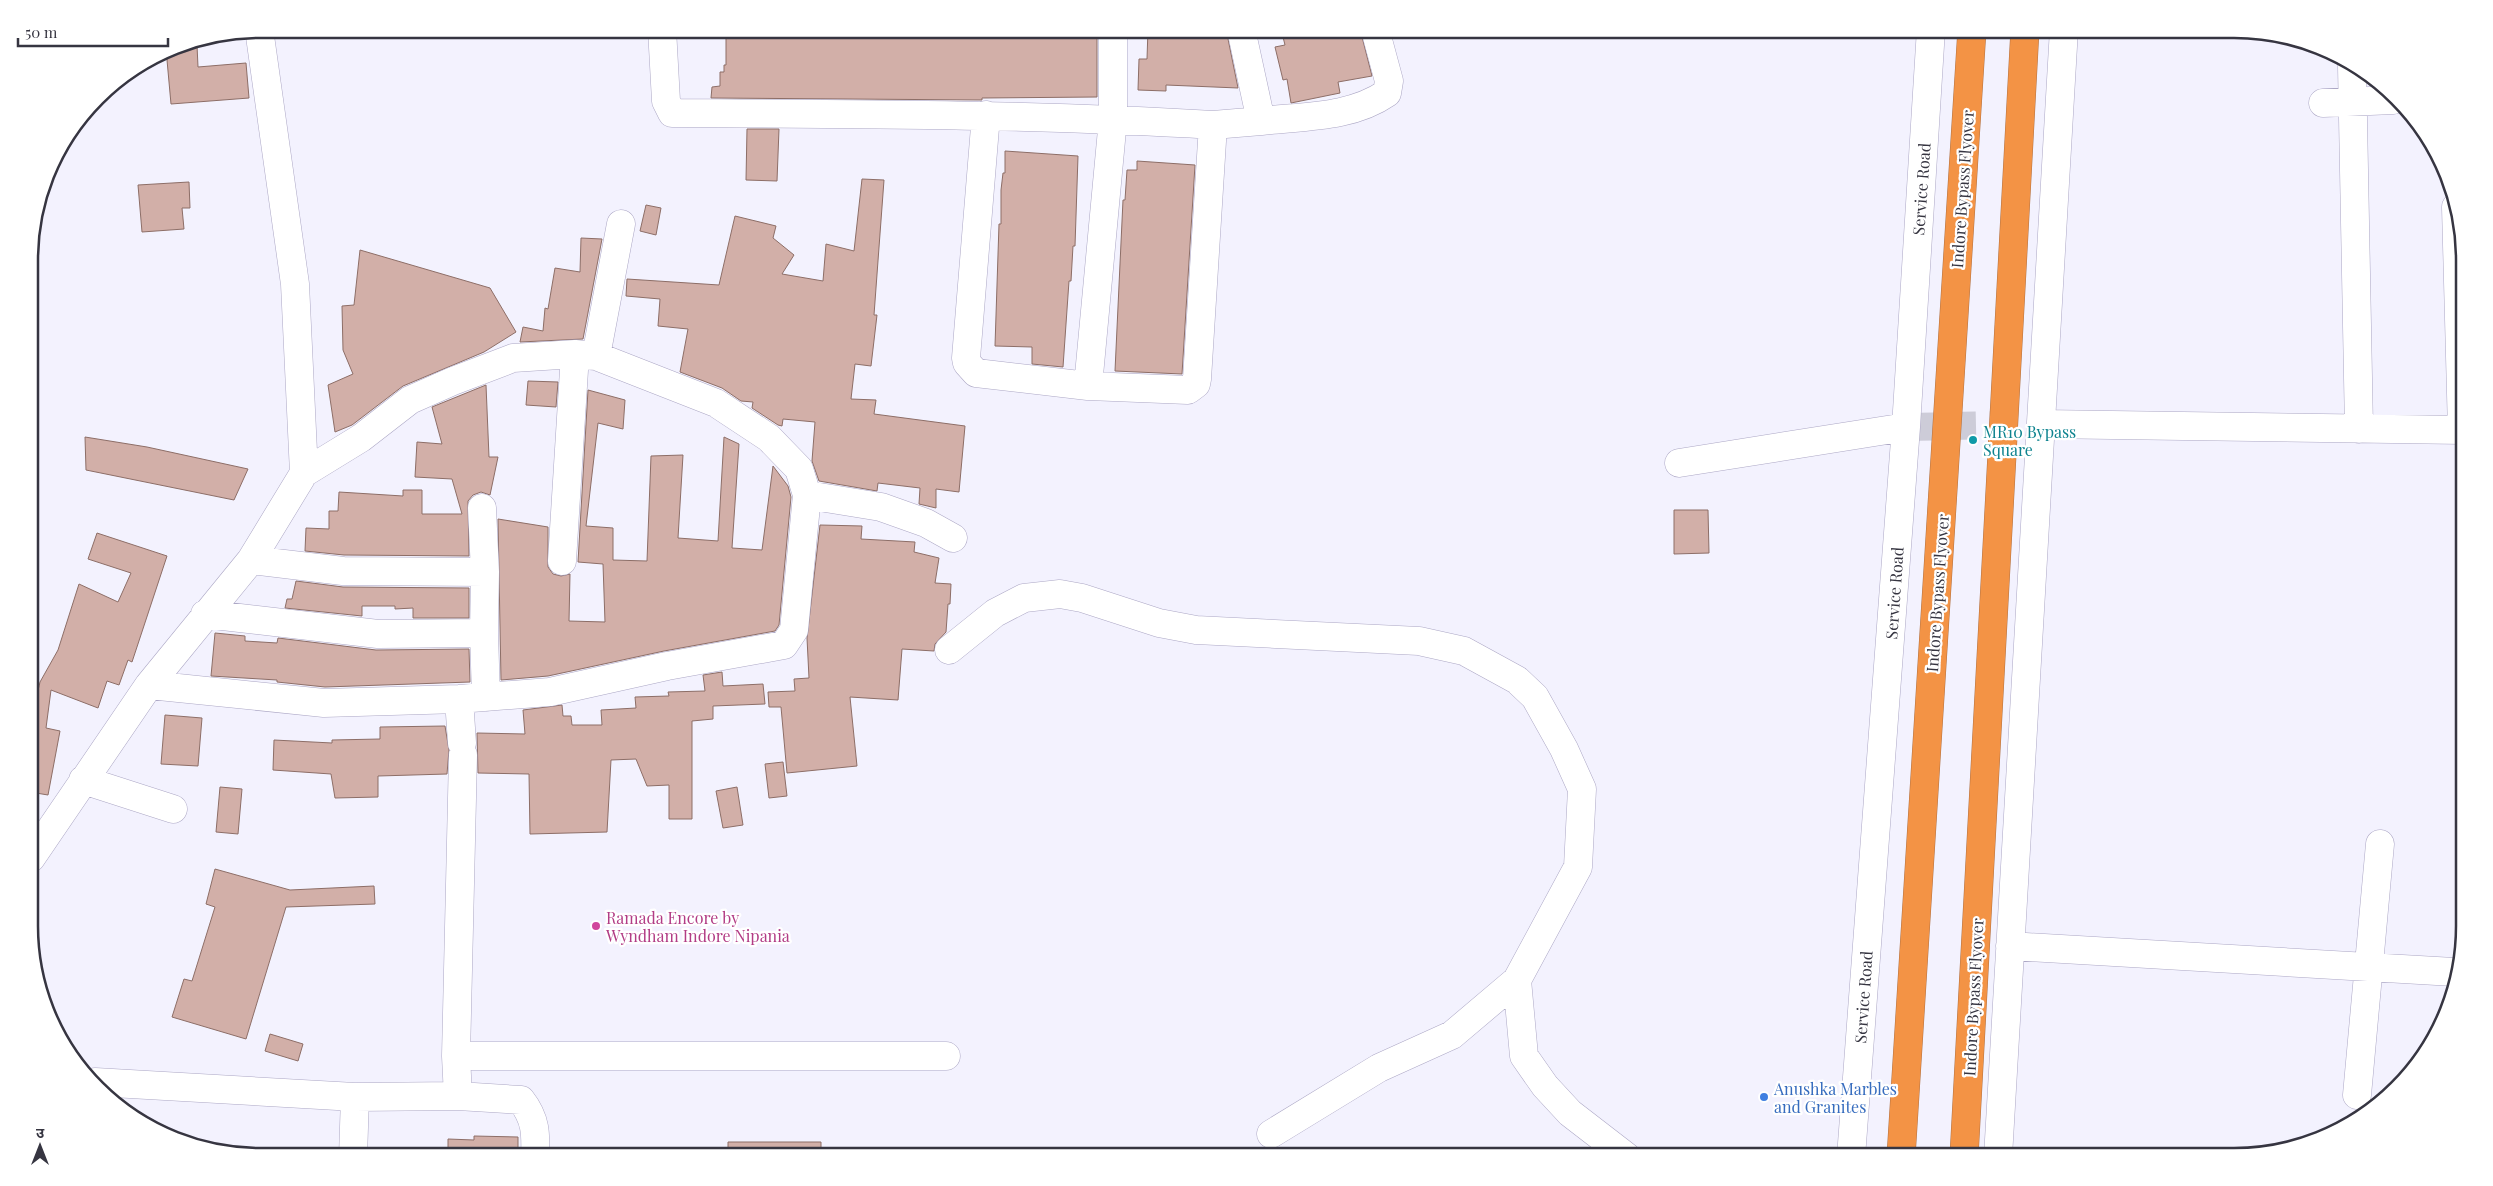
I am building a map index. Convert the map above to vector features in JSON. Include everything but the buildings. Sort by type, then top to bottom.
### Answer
[{"type":"highway","name":"Indore Bypass Flyover","points":[[1903,1148],[1971,38]]},
{"type":"highway","name":"Indore Bypass Flyover","points":[[1964,1148],[2025,38]]},
{"type":"street","points":[[260,38],[295,284],[304,473]]},
{"type":"street","points":[[662,38],[666,101],[672,113],[986,115],[1213,124],[1261,121],[1350,111],[1376,100],[1387,93],[1389,81],[1377,38]]},
{"type":"street","points":[[1088,386],[1113,119],[1113,38]]},
{"type":"street","points":[[1243,38],[1261,121]]},
{"type":"street","name":"Service Road","points":[[1852,1148],[1906,426],[1929,38]]},
{"type":"street","points":[[1999,1148],[2063,38]]},
{"type":"street","points":[[2352,72],[2359,428]]},
{"type":"street","points":[[2323,103],[2387,100]]},
{"type":"street","points":[[986,115],[967,364],[976,373],[1088,386],[1188,390],[1196,384],[1213,124]]},
{"type":"street","points":[[562,561],[585,355],[621,224]]},
{"type":"street","points":[[38,828],[83,780],[149,685],[251,560],[304,473],[361,438],[410,400],[444,385],[513,358],[585,355],[716,403],[769,438],[798,469],[807,495],[794,630],[784,645],[667,666],[550,692],[473,698],[324,703],[149,685]]},
{"type":"street","points":[[2042,424],[2456,430]]},
{"type":"street","points":[[1679,463],[1906,426]]},
{"type":"street","points":[[807,495],[881,507],[926,523],[953,538]]},
{"type":"street","points":[[458,1096],[456,1056],[462,749],[484,633],[485,572],[482,508]]},
{"type":"street","points":[[251,560],[343,570],[485,572]]},
{"type":"street","points":[[949,650],[995,613],[1024,598],[1060,594],[1082,598],[1159,623],[1196,630],[1419,641],[1464,651],[1517,680],[1535,697],[1564,749],[1582,789],[1578,867],[1517,980],[1452,1035],[1379,1068],[1271,1134]]},
{"type":"street","points":[[205,614],[378,634],[484,633]]},
{"type":"street","points":[[83,780],[173,809]]},
{"type":"street","points":[[2357,1095],[2380,844]]},
{"type":"street","points":[[2010,946],[2451,972]]},
{"type":"street","points":[[1517,980],[1524,1056],[1544,1086],[1570,1113],[1615,1148]]},
{"type":"street","points":[[456,1056],[946,1056]]},
{"type":"street","points":[[102,1082],[355,1097],[458,1096],[521,1100],[531,1113],[536,1134],[535,1148]]},
{"type":"street","points":[[353,1148],[355,1097]]},
{"type":"tunnel","points":[[1906,427],[2042,424]]},
{"type":"place","name":"MR10 Bypass Square","points":[[1973,440]]},
{"type":"place","name":"Ramada Encore by Wyndham Indore Nipania","points":[[596,926]]},
{"type":"place","name":"Anushka Marbles and Granites","points":[[1764,1097]]}]
